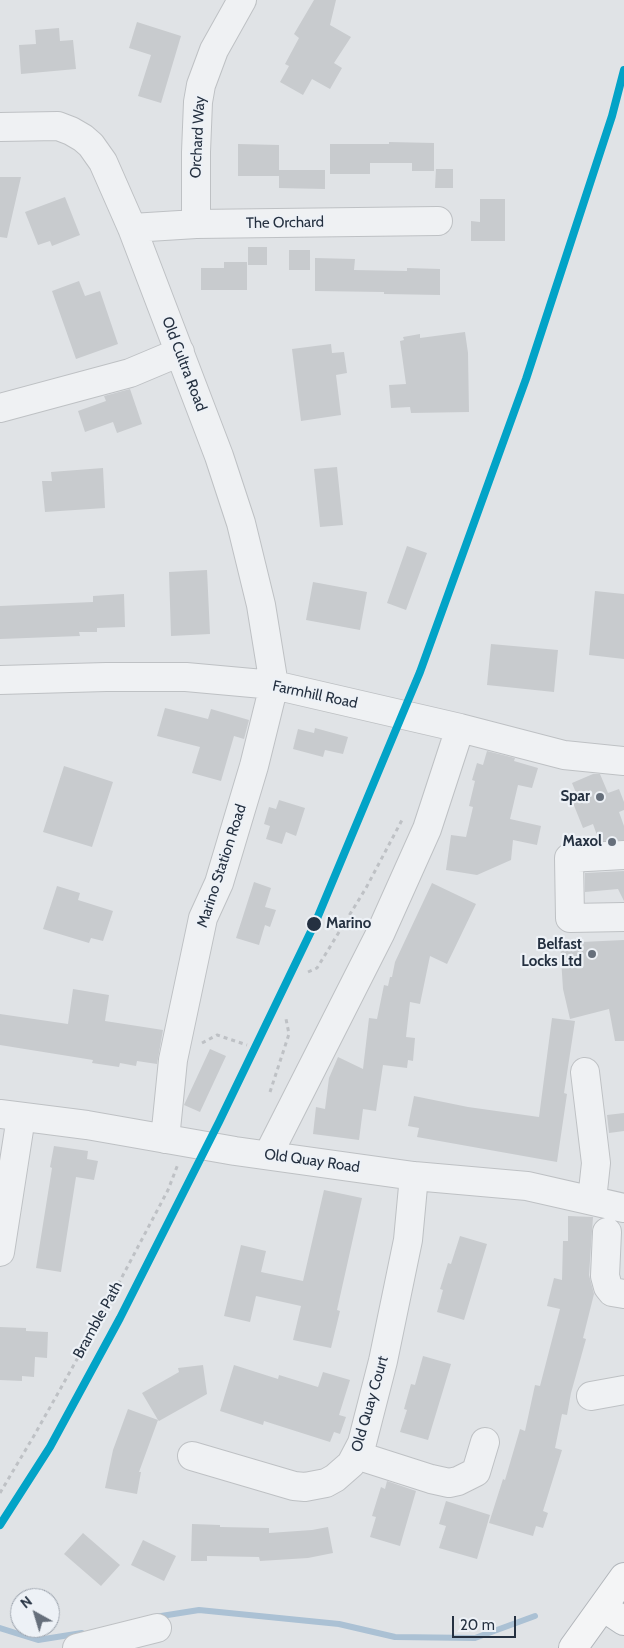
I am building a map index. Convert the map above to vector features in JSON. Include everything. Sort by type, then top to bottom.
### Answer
[{"type":"highway","points":[[573,1648],[614,1614],[624,1577]]},
{"type":"street","name":"Orchard Way","points":[[196,224],[196,152],[198,102],[201,84],[214,50],[242,0]]},
{"type":"street","name":"Old Cultra Road","points":[[0,127],[58,126],[83,138],[98,153],[132,228],[219,456],[241,523],[260,605],[274,685]]},
{"type":"street","name":"The Orchard","points":[[132,228],[196,224],[438,221]]},
{"type":"street","points":[[0,408],[130,373],[180,352]]},
{"type":"street","points":[[0,390],[29,401]]},
{"type":"street","name":"Farmhill Road","points":[[0,680],[186,677],[274,685],[564,755],[624,761]]},
{"type":"street","name":"Marino Station Road","points":[[181,1141],[173,1060],[203,918],[220,883],[254,766],[274,685]]},
{"type":"street","points":[[258,1154],[380,934],[423,837],[448,726]]},
{"type":"street","points":[[624,855],[569,858],[570,918],[624,917]]},
{"type":"street","points":[[585,1072],[596,1163],[592,1200]]},
{"type":"street","points":[[0,1252],[11,1116]]},
{"type":"street","name":"Old Quay Road","points":[[11,1116],[87,1124],[258,1154],[414,1176],[527,1186],[624,1208]]},
{"type":"street","name":"Old Quay Court","points":[[192,1456],[294,1486],[305,1487],[321,1485],[336,1478],[351,1464],[362,1442],[383,1361],[408,1240],[414,1176]]},
{"type":"street","points":[[607,1232],[604,1276],[612,1292],[624,1294]]},
{"type":"street","points":[[591,1396],[624,1390]]},
{"type":"street","points":[[356,1455],[440,1482],[458,1482],[476,1472],[486,1442]]},
{"type":"street","points":[[78,1648],[157,1628]]},
{"type":"path","points":[[308,972],[317,968],[366,888],[403,818]]},
{"type":"path","points":[[269,1097],[289,1034],[286,1018]]},
{"type":"path","points":[[173,1060],[217,1035],[248,1045]]},
{"type":"path","name":"Bramble Path","points":[[0,1493],[124,1274],[168,1190],[181,1141]]},
{"type":"building","points":[[314,0],[336,0],[330,25],[351,37],[334,63],[342,68],[330,89],[312,79],[303,95],[280,82],[289,66],[285,64],[299,38],[294,34]]},
{"type":"building","points":[[137,22],[181,36],[161,103],[138,96],[151,55],[129,48]]},
{"type":"building","points":[[59,28],[60,41],[73,40],[76,69],[21,74],[19,45],[36,44],[35,30]]},
{"type":"building","points":[[389,142],[434,143],[434,171],[412,171],[412,163],[370,163],[370,174],[330,174],[330,144],[389,144]]},
{"type":"building","points":[[238,144],[279,145],[279,176],[238,176]]},
{"type":"building","points":[[436,169],[453,169],[453,188],[435,188]]},
{"type":"building","points":[[279,170],[325,170],[325,189],[279,188]]},
{"type":"building","points":[[0,177],[21,177],[7,238],[0,237]]},
{"type":"building","points":[[65,197],[80,235],[52,246],[50,241],[38,245],[25,212]]},
{"type":"building","points":[[480,199],[505,199],[505,241],[471,241],[471,221],[480,222]]},
{"type":"building","points":[[248,247],[267,247],[267,265],[248,265]]},
{"type":"building","points":[[289,250],[310,250],[310,270],[289,270]]},
{"type":"building","points":[[315,258],[355,259],[354,270],[407,271],[407,268],[440,269],[440,295],[315,291]]},
{"type":"building","points":[[224,262],[247,262],[247,290],[201,290],[201,268],[224,268]]},
{"type":"building","points":[[79,281],[85,296],[100,291],[118,344],[76,359],[52,291]]},
{"type":"building","points":[[465,332],[468,353],[469,412],[411,413],[410,407],[391,408],[389,385],[406,384],[400,341],[404,340],[403,337],[420,334],[420,338]]},
{"type":"building","points":[[331,344],[332,353],[344,352],[347,373],[336,375],[341,415],[301,421],[292,349]]},
{"type":"building","points":[[130,389],[142,424],[117,433],[113,422],[85,432],[78,411],[106,401],[104,396]]},
{"type":"building","points":[[337,467],[343,525],[320,527],[314,469]]},
{"type":"building","points":[[103,468],[105,508],[45,512],[42,481],[52,481],[51,472]]},
{"type":"building","points":[[407,546],[427,553],[406,610],[387,603]]},
{"type":"building","points":[[207,570],[210,634],[171,636],[169,572]]},
{"type":"building","points":[[313,582],[367,592],[360,630],[306,620]]},
{"type":"building","points":[[595,591],[624,594],[624,659],[589,655]]},
{"type":"building","points":[[124,594],[125,627],[97,628],[97,632],[79,632],[80,636],[0,639],[0,606],[93,602],[93,596]]},
{"type":"building","points":[[491,644],[558,650],[554,692],[487,685]]},
{"type":"building","points":[[165,708],[208,719],[211,709],[249,720],[244,739],[234,736],[221,781],[192,773],[200,747],[157,736]]},
{"type":"building","points":[[315,728],[348,737],[343,754],[325,750],[323,757],[293,749],[298,729],[314,733]]},
{"type":"building","points":[[487,751],[515,758],[514,761],[538,768],[532,788],[518,785],[510,819],[541,826],[537,845],[513,840],[511,860],[477,875],[446,870],[451,835],[466,837],[473,807],[469,806],[475,781],[472,780],[477,763],[483,765]]},
{"type":"building","points":[[64,766],[113,782],[92,847],[43,832]]},
{"type":"building","name":"Spar","points":[[593,774],[600,774],[608,793],[619,789],[624,802],[624,810],[619,812],[624,826],[624,840],[599,841],[593,824],[583,828],[573,803],[579,800],[572,783]]},
{"type":"building","points":[[279,800],[305,808],[296,836],[286,832],[282,844],[266,839],[270,826],[264,824],[269,807],[276,809]]},
{"type":"building","points":[[624,871],[624,901],[618,889],[585,892],[585,873]]},
{"type":"building","points":[[254,882],[271,888],[265,907],[276,910],[270,927],[265,925],[259,945],[236,938]]},
{"type":"building","points":[[432,883],[476,904],[447,964],[430,956],[420,1004],[410,1002],[406,1037],[415,1038],[413,1061],[408,1060],[407,1068],[383,1065],[376,1111],[363,1109],[359,1140],[313,1134],[316,1107],[325,1109],[329,1078],[338,1057],[363,1069],[369,1018],[377,1019],[384,985],[388,986],[395,962]]},
{"type":"building","points":[[57,886],[80,893],[78,900],[113,911],[103,941],[91,938],[89,943],[43,929]]},
{"type":"building","points":[[624,940],[624,1041],[615,1041],[609,1009],[570,1019],[563,989],[560,943]]},
{"type":"building","points":[[73,989],[109,995],[105,1021],[163,1030],[157,1064],[137,1061],[136,1066],[120,1063],[119,1067],[92,1063],[93,1060],[0,1045],[0,1014],[68,1024]]},
{"type":"building","points":[[552,1018],[575,1021],[564,1093],[567,1094],[557,1162],[417,1137],[419,1128],[408,1126],[414,1096],[468,1107],[539,1117]]},
{"type":"building","points":[[210,1049],[226,1056],[200,1112],[184,1105]]},
{"type":"building","points":[[624,1113],[624,1131],[609,1133],[607,1115]]},
{"type":"building","points":[[54,1146],[88,1151],[87,1159],[98,1161],[94,1180],[76,1177],[61,1272],[36,1268]]},
{"type":"building","points":[[324,1190],[362,1198],[337,1310],[340,1311],[331,1348],[293,1340],[301,1306],[256,1296],[250,1322],[224,1316],[241,1245],[266,1251],[261,1272],[303,1281]]},
{"type":"building","points":[[568,1216],[593,1217],[589,1275],[594,1294],[583,1338],[586,1339],[567,1415],[562,1414],[555,1448],[562,1450],[543,1511],[548,1513],[543,1528],[536,1526],[533,1536],[489,1523],[503,1479],[505,1480],[520,1429],[525,1431],[535,1385],[540,1386],[560,1309],[547,1306],[554,1278],[562,1280],[563,1241],[568,1241]]},
{"type":"building","points":[[460,1236],[487,1244],[464,1320],[437,1312],[443,1290],[440,1289],[448,1263],[451,1264]]},
{"type":"building","points":[[0,1327],[26,1328],[26,1331],[48,1332],[47,1358],[35,1357],[34,1377],[22,1376],[22,1381],[0,1380]]},
{"type":"building","points":[[423,1356],[451,1364],[428,1440],[400,1432],[407,1410],[404,1409],[411,1384],[415,1385]]},
{"type":"building","points":[[203,1365],[207,1394],[159,1421],[142,1393],[179,1372],[178,1368]]},
{"type":"building","points":[[234,1365],[278,1379],[279,1375],[318,1387],[323,1372],[350,1380],[339,1415],[346,1417],[340,1434],[334,1432],[330,1442],[264,1421],[263,1425],[220,1411]]},
{"type":"building","points":[[128,1409],[158,1420],[139,1472],[141,1472],[137,1494],[105,1488],[113,1450]]},
{"type":"building","points":[[387,1481],[416,1491],[400,1546],[370,1537],[376,1517],[372,1516],[381,1487],[385,1489]]},
{"type":"building","points":[[446,1501],[490,1515],[477,1559],[439,1548],[446,1526],[439,1524]]},
{"type":"building","points":[[192,1524],[220,1525],[220,1527],[269,1528],[269,1533],[328,1527],[333,1553],[308,1558],[260,1561],[259,1557],[207,1556],[207,1561],[191,1561]]},
{"type":"building","points":[[83,1533],[120,1565],[101,1586],[64,1554]]},
{"type":"building","points":[[143,1540],[176,1556],[164,1581],[131,1565]]},
{"type":"waterway","points":[[155,1617],[199,1610],[339,1624],[395,1637],[475,1638],[535,1616]]},
{"type":"waterway","points":[[0,1628],[38,1640],[82,1633]]},
{"type":"transit line","points":[[0,1525],[50,1447],[120,1318],[219,1122],[316,921],[420,672],[526,379],[612,116],[624,70]]},
{"type":"place","name":"Spar","points":[[600,797]]},
{"type":"place","name":"Maxol","points":[[612,842]]},
{"type":"place","name":"Marino","points":[[314,924]]},
{"type":"place","name":"Belfast Locks Ltd","points":[[592,954]]}]
